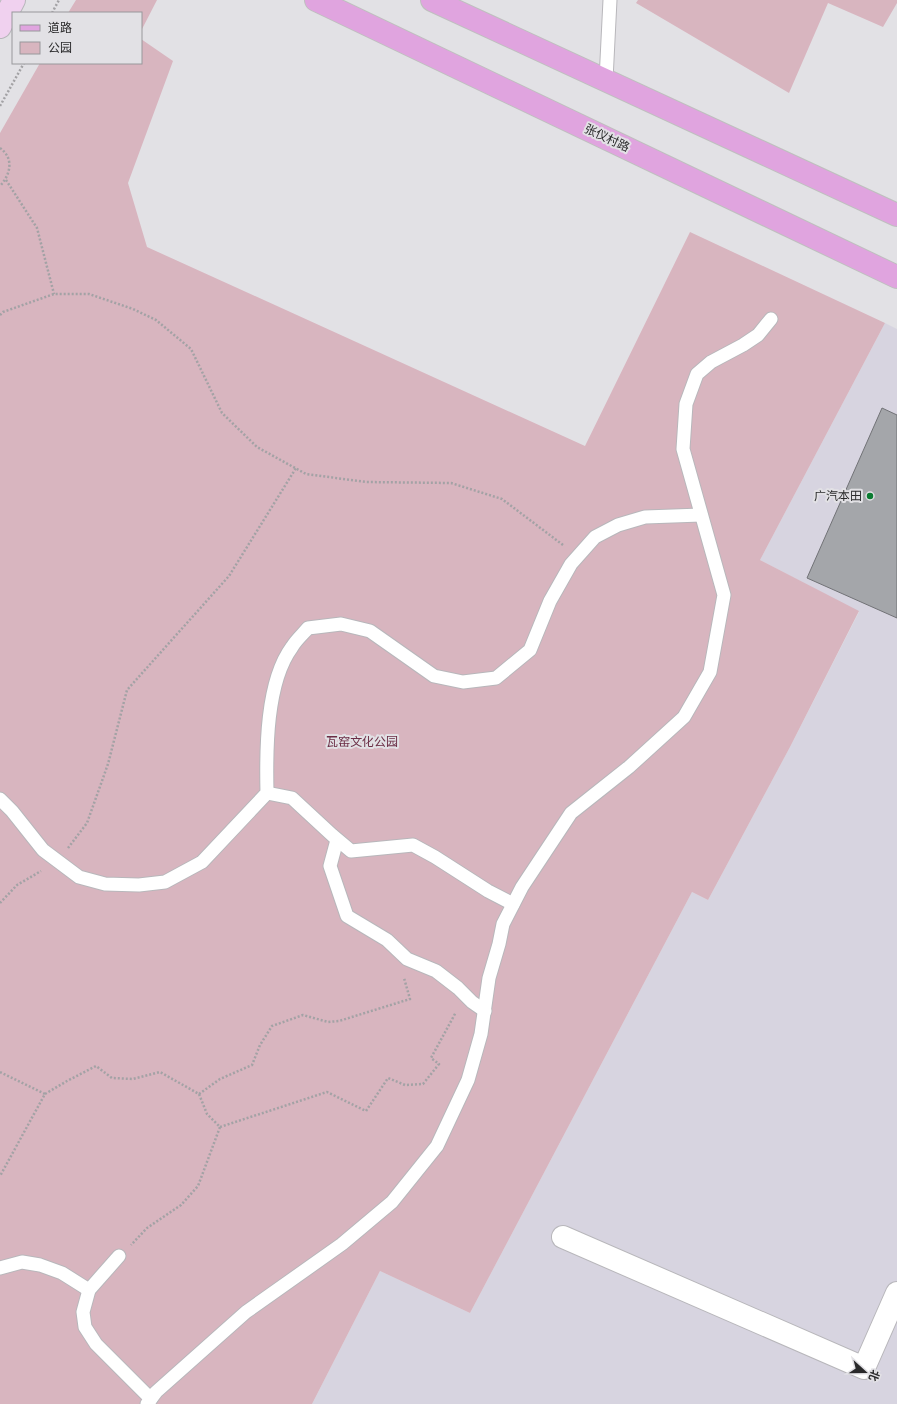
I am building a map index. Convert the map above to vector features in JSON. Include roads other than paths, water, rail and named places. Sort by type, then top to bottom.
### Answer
[{"type":"main road","points":[[0,27],[14,0]]},
{"type":"main road","name":"张仪村路","points":[[316,0],[897,277]]},
{"type":"main road","points":[[432,0],[897,215]]},
{"type":"street","points":[[563,1238],[864,1368],[897,1293]]},
{"type":"lane","points":[[606,80],[610,0]]},
{"type":"lane","points":[[119,1256],[89,1290],[83,1312],[85,1326],[96,1344],[149,1402],[156,1392],[246,1312],[342,1244],[392,1202],[437,1146],[468,1080],[481,1034],[489,978],[503,924],[522,887],[572,813],[629,767],[684,717],[710,672],[724,595],[682,449],[686,404],[697,374],[711,362],[758,335],[771,319]]},
{"type":"lane","points":[[0,799],[12,811],[43,850],[79,877],[105,884],[139,886],[165,882],[202,862],[266,793],[266,752],[272,701],[278,673],[291,648],[308,628],[341,624],[370,631],[434,676],[463,682],[496,678],[530,650],[550,601],[571,564],[596,538],[618,525],[645,516],[701,514]]},
{"type":"lane","points":[[266,793],[292,798],[351,851],[413,845],[435,857],[488,891],[513,904]]},
{"type":"lane","points":[[337,840],[330,866],[347,916],[387,940],[406,959],[436,971],[458,988],[484,1015]]},
{"type":"lane","points":[[0,1268],[22,1262],[40,1265],[62,1273],[89,1290]]},
{"type":"place","name":"广汽本田","points":[[870,496]]},
{"type":"park label","name":"瓦窑文化公园","points":[[362,742]]}]
